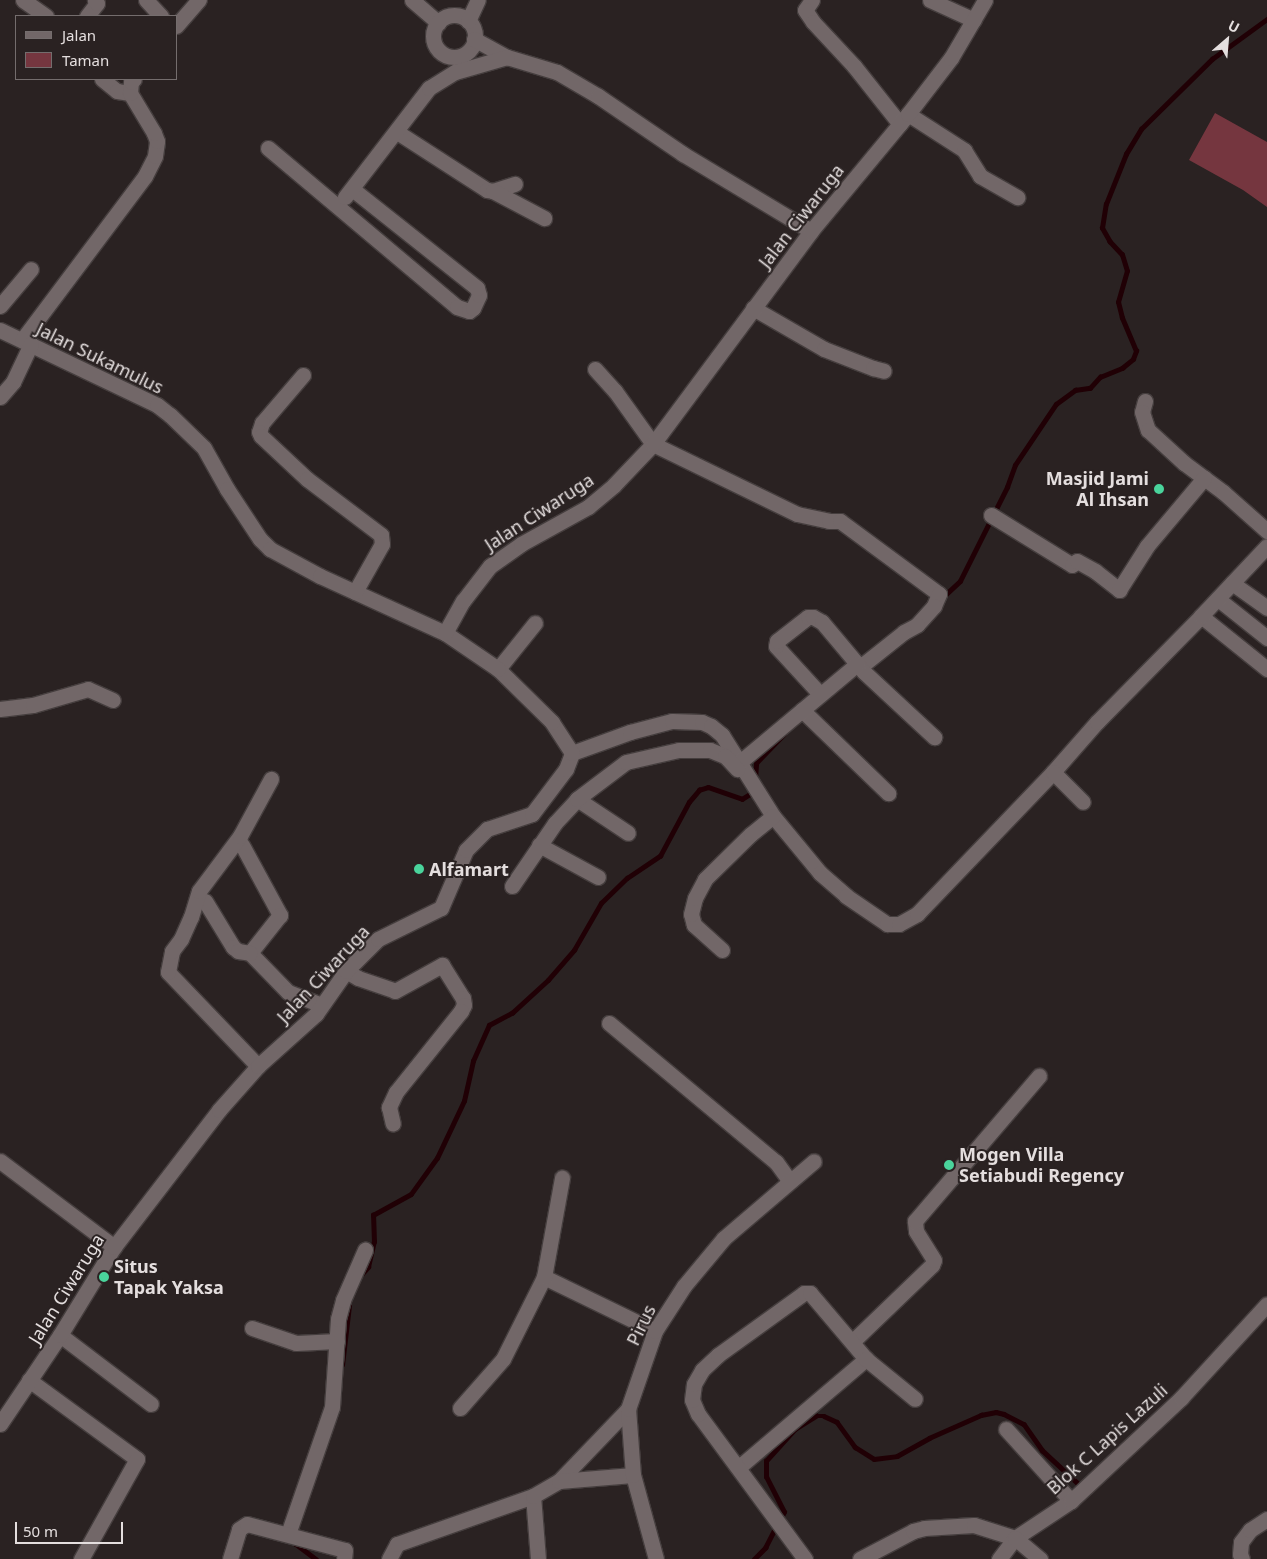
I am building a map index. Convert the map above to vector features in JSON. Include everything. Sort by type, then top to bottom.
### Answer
[{"type":"street","points":[[23,0],[45,15]]},
{"type":"street","points":[[88,15],[97,3],[95,0]]},
{"type":"street","points":[[146,0],[160,15]]},
{"type":"street","points":[[178,24],[199,0]]},
{"type":"street","points":[[412,0],[438,23]]},
{"type":"street","points":[[468,21],[478,0]]},
{"type":"street","points":[[812,0],[805,10],[813,22],[904,119],[964,150],[980,176],[1018,197]]},
{"type":"street","points":[[930,0],[974,20]]},
{"type":"street","name":"Jalan Ciwaruga","points":[[445,633],[463,601],[490,566],[521,544],[588,507],[614,485],[653,444],[811,231],[904,119],[951,58],[985,0]]},
{"type":"street","points":[[449,16],[456,16],[468,21],[474,32],[474,39],[468,51],[456,57],[449,56],[437,49],[433,36],[438,23],[449,16]]},
{"type":"street","points":[[474,39],[507,56],[556,72],[598,96],[683,154],[811,231]]},
{"type":"street","points":[[338,206],[397,132],[419,100],[439,81],[455,72],[507,56]]},
{"type":"street","points":[[103,80],[117,91],[132,86]]},
{"type":"street","name":"Jalan Sukamulus","points":[[132,86],[157,142],[155,156],[145,176],[27,342],[157,405],[204,448],[227,489],[260,539],[270,549],[320,576],[445,633]]},
{"type":"street","points":[[397,132],[486,190],[493,191],[544,218]]},
{"type":"street","points":[[268,148],[457,307],[469,311],[477,303],[479,295],[477,288],[352,190]]},
{"type":"street","points":[[493,191],[515,184]]},
{"type":"street","points":[[0,306],[31,269]]},
{"type":"street","points":[[753,308],[824,349],[872,368],[884,370]]},
{"type":"street","points":[[0,330],[27,342],[13,382],[0,398]]},
{"type":"street","points":[[595,369],[615,391],[653,444],[797,514],[829,521],[840,521],[939,594],[934,606],[917,625],[904,632],[820,694],[740,762]]},
{"type":"street","points":[[303,375],[262,423],[260,432],[261,436],[307,479],[381,535],[382,544],[356,592]]},
{"type":"street","points":[[1145,402],[1142,412],[1148,430],[1184,463],[1267,531]]},
{"type":"street","points":[[991,515],[1072,565],[1077,561],[1095,571],[1119,590],[1147,546],[1204,478]]},
{"type":"street","points":[[445,633],[498,669],[552,722],[572,753],[647,727],[672,721],[693,721],[707,724],[722,735],[751,778],[773,816],[820,874],[887,924],[899,924],[918,914],[1053,772],[1097,722],[1218,599],[1267,546]]},
{"type":"street","points":[[1232,583],[1267,608]]},
{"type":"street","points":[[1218,599],[1267,638]]},
{"type":"street","points":[[1201,616],[1267,669]]},
{"type":"street","points":[[820,694],[776,646],[777,641],[804,618],[813,617],[822,622],[859,666],[934,737]]},
{"type":"street","points":[[498,669],[535,623]]},
{"type":"street","points":[[0,709],[33,705],[88,689],[113,700]]},
{"type":"street","points":[[802,710],[888,793]]},
{"type":"street","points":[[512,886],[539,844],[577,799],[626,762],[679,750],[710,750],[724,756],[735,768],[751,778]]},
{"type":"street","name":"Jalan Ciwaruga","points":[[0,1424],[60,1335],[114,1246],[219,1110],[258,1066],[316,1014],[346,971],[378,939],[396,928],[428,916],[441,908],[466,850],[487,828],[532,814],[566,770],[572,753]]},
{"type":"street","points":[[1053,772],[1083,802]]},
{"type":"street","points":[[258,1066],[168,972],[172,952],[181,939],[191,917],[198,891],[240,836],[271,779]]},
{"type":"street","points":[[577,799],[628,833]]},
{"type":"street","points":[[722,950],[694,925],[691,914],[695,898],[705,879],[751,834],[773,816]]},
{"type":"street","points":[[539,844],[598,877]]},
{"type":"street","points":[[242,845],[280,915],[250,953]]},
{"type":"street","points":[[205,901],[233,948],[250,953],[288,992],[322,1005]]},
{"type":"street","points":[[346,971],[358,978],[395,991],[442,965],[463,998],[464,1005],[461,1011],[396,1092],[389,1108],[393,1124]]},
{"type":"street","points":[[609,1023],[776,1162],[789,1180]]},
{"type":"street","points":[[853,1341],[932,1265],[934,1260],[916,1231],[915,1221],[1039,1076]]},
{"type":"street","points":[[0,1161],[114,1246]]},
{"type":"street","name":"Pirus","points":[[656,1559],[633,1475],[628,1409],[655,1331],[684,1286],[724,1238],[789,1180],[814,1161]]},
{"type":"street","points":[[460,1408],[503,1359],[544,1278],[562,1178]]},
{"type":"street","points":[[288,1534],[332,1407],[338,1319],[343,1300],[365,1250]]},
{"type":"street","points":[[544,1278],[655,1331]]},
{"type":"street","points":[[805,1559],[739,1467],[698,1414],[692,1400],[694,1384],[702,1370],[718,1355],[804,1293],[810,1293],[853,1341],[866,1359],[915,1399]]},
{"type":"street","name":"Blok C Lapis Lazuli","points":[[999,1559],[1015,1538],[1071,1501],[1181,1398],[1267,1304]]},
{"type":"street","points":[[252,1328],[296,1343],[337,1341]]},
{"type":"street","points":[[60,1335],[150,1404]]},
{"type":"street","points":[[739,1467],[866,1359]]},
{"type":"street","points":[[29,1380],[136,1458],[80,1559]]},
{"type":"street","points":[[389,1559],[397,1544],[533,1496],[559,1481],[628,1409]]},
{"type":"street","points":[[1006,1429],[1071,1501]]},
{"type":"street","points":[[559,1481],[633,1475]]},
{"type":"street","points":[[533,1496],[538,1559]]},
{"type":"street","points":[[1242,1559],[1240,1554],[1241,1542],[1250,1530],[1267,1519]]},
{"type":"street","points":[[230,1559],[240,1528],[243,1525],[256,1525],[345,1550],[344,1559]]},
{"type":"street","points":[[860,1559],[913,1530],[974,1525],[1015,1538],[1040,1559]]},
{"type":"green space","points":[[1215,113],[1267,142],[1267,207],[1243,190],[1189,160]]},
{"type":"waterway","points":[[943,597],[960,581],[1007,487],[1015,465],[1056,404],[1075,390],[1090,388],[1100,377],[1122,368],[1133,359],[1136,351],[1122,318],[1118,302],[1127,271],[1122,255],[1110,242],[1102,228],[1106,204],[1126,154],[1141,129],[1212,59],[1267,19]]},
{"type":"waterway","points":[[755,779],[756,763],[784,734]]},
{"type":"waterway","points":[[360,1276],[368,1267],[374,1242],[373,1215],[411,1194],[437,1158],[464,1101],[473,1061],[489,1025],[512,1013],[548,980],[574,950],[601,903],[627,878],[660,856],[689,802],[699,790],[708,787],[742,799],[750,794],[752,789]]},
{"type":"waterway","points":[[342,1365],[349,1305]]},
{"type":"waterway","points":[[780,1519],[784,1512],[766,1477],[766,1461],[795,1429],[816,1416],[824,1416],[837,1422],[855,1447],[874,1459],[897,1456],[929,1438],[981,1415],[996,1412],[1004,1414],[1024,1424],[1042,1450],[1083,1488]]},
{"type":"waterway","points":[[754,1559],[765,1548],[776,1526]]},
{"type":"waterway","points":[[296,1541],[296,1544],[316,1559]]},
{"type":"place","name":"Masjid Jami Al Ihsan","points":[[1159,489]]},
{"type":"place","name":"Alfamart","points":[[419,869]]},
{"type":"place","name":"Mogen Villa Setiabudi Regency","points":[[949,1165]]},
{"type":"place","name":"Situs Tapak Yaksa","points":[[104,1277]]}]
